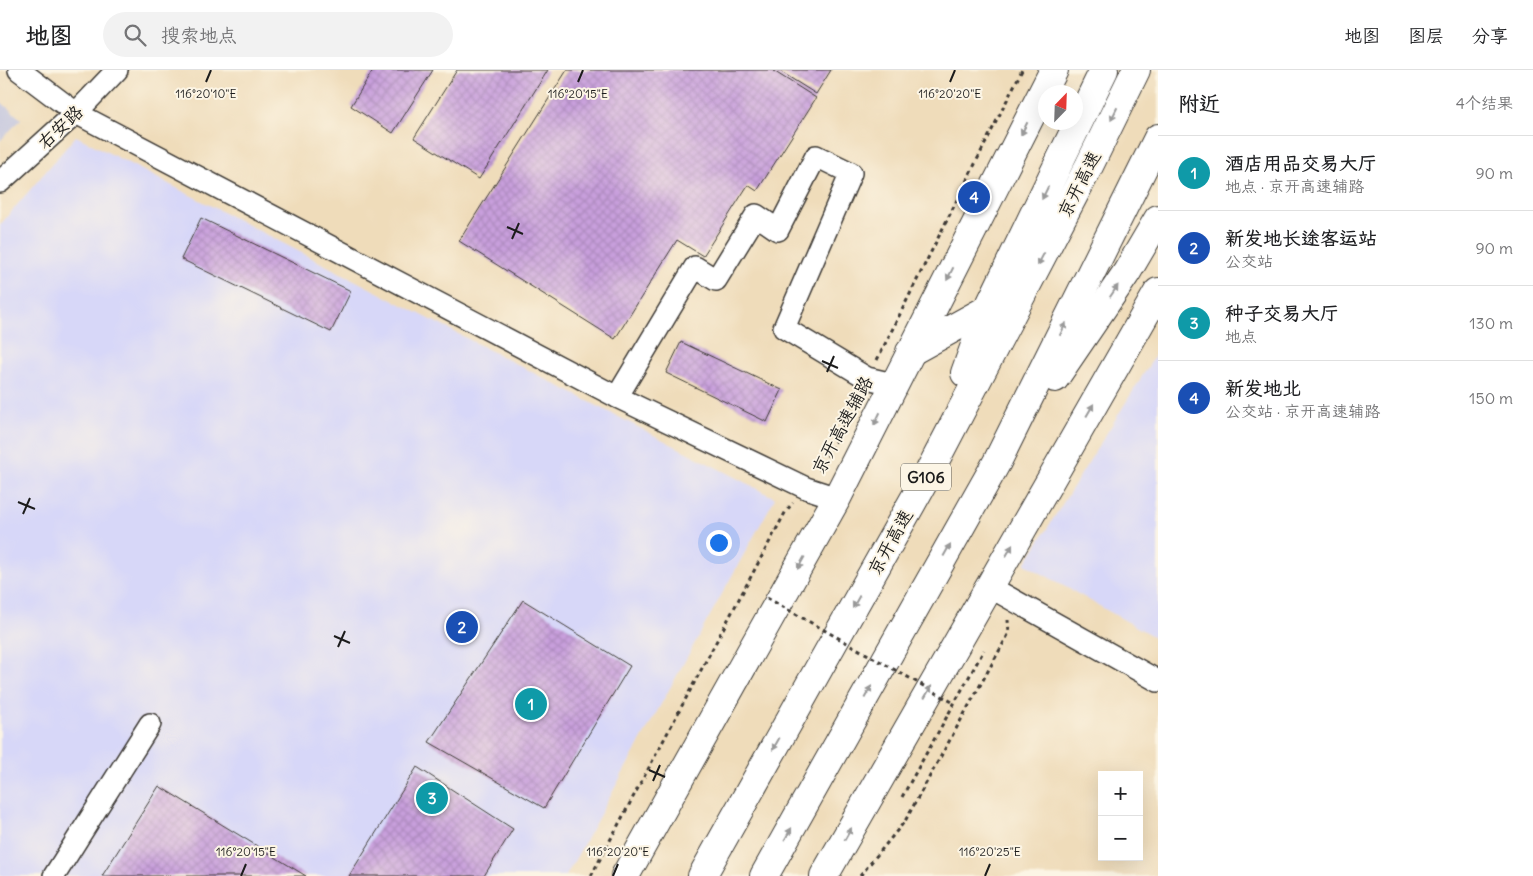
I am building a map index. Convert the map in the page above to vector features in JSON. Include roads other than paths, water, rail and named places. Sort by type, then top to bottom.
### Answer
[{"type":"main road","name":"京开高速辅路","points":[[625,876],[838,498],[880,381],[910,352],[1054,70]]},
{"type":"main road","points":[[926,478],[988,309],[1104,70]]},
{"type":"main road","name":"京开高速","points":[[702,876],[926,478],[1089,166],[1136,70]]},
{"type":"main road","points":[[764,876],[997,462],[1158,138]]},
{"type":"main road","points":[[997,462],[1127,272],[1158,219]]},
{"type":"main road","points":[[824,876],[997,591],[1158,292]]},
{"type":"main road","points":[[910,352],[988,309]]},
{"type":"street","points":[[19,70],[76,114],[617,397],[806,488],[838,498]]},
{"type":"street","name":"右安路","points":[[0,182],[76,114],[117,70]]},
{"type":"street","points":[[617,397],[695,267],[716,280],[756,214],[778,230],[816,156],[851,173],[784,328],[880,381]]},
{"type":"street","points":[[997,591],[1158,681]]},
{"type":"street","points":[[54,876],[150,724]]},
{"type":"place","name":"新发地北","points":[[974,197]]},
{"type":"place","name":"新发地长途客运站","points":[[462,627]]},
{"type":"place","name":"酒店用品交易大厅","points":[[531,704]]},
{"type":"place","name":"种子交易大厅","points":[[432,798]]}]
